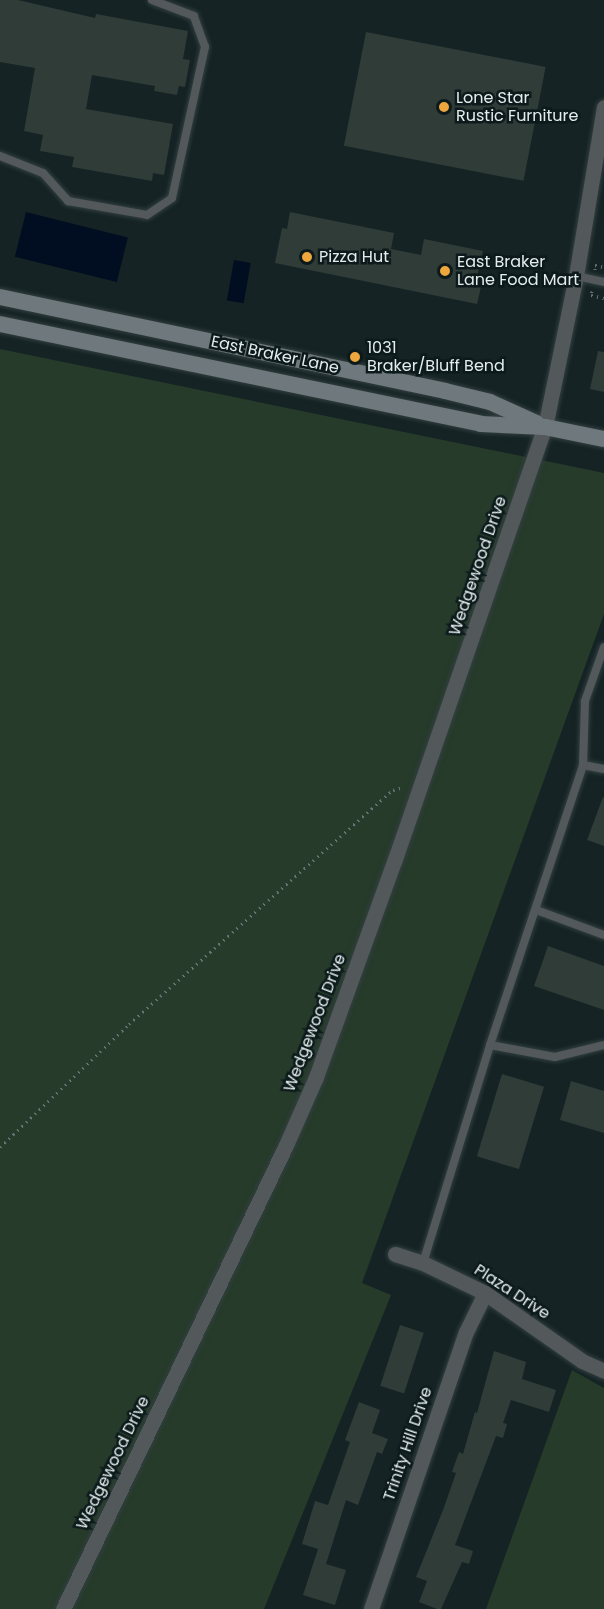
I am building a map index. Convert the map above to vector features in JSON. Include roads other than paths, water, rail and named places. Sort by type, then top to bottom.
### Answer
[{"type":"main road","name":"East Braker Lane","points":[[0,297],[456,393],[490,402],[545,428]]},
{"type":"main road","name":"East Braker Lane","points":[[0,324],[481,424],[545,428],[604,439]]},
{"type":"street","name":"Wedgewood Drive","points":[[63,1609],[312,1087],[545,428],[576,276],[603,126],[604,107]]},
{"type":"street","name":"Plaza Drive","points":[[395,1254],[423,1263],[485,1293],[582,1361],[604,1371]]},
{"type":"street","name":"Trinity Hill Drive","points":[[371,1609],[466,1332],[485,1293]]},
{"type":"lane","points":[[0,156],[43,173],[68,201],[147,215],[172,198],[205,48],[194,16],[152,0]]},
{"type":"lane","points":[[576,276],[604,282]]},
{"type":"lane","points":[[423,1263],[490,1045],[583,765],[585,701],[604,647]]},
{"type":"lane","points":[[583,765],[604,769]]},
{"type":"lane","points":[[536,910],[604,935]]},
{"type":"lane","points":[[490,1045],[555,1057],[604,1045]]},
{"type":"water","points":[[26,212],[128,237],[117,282],[15,257]]},
{"type":"water","points":[[234,260],[251,263],[244,303],[227,300]]},
{"type":"place","name":"Lone Star Rustic Furniture","points":[[444,107]]},
{"type":"place","name":"Pizza Hut","points":[[307,257]]},
{"type":"place","name":"East Braker Lane Food Mart","points":[[445,271]]},
{"type":"place","name":"1031 Braker/Bluff Bend","points":[[355,357]]}]
